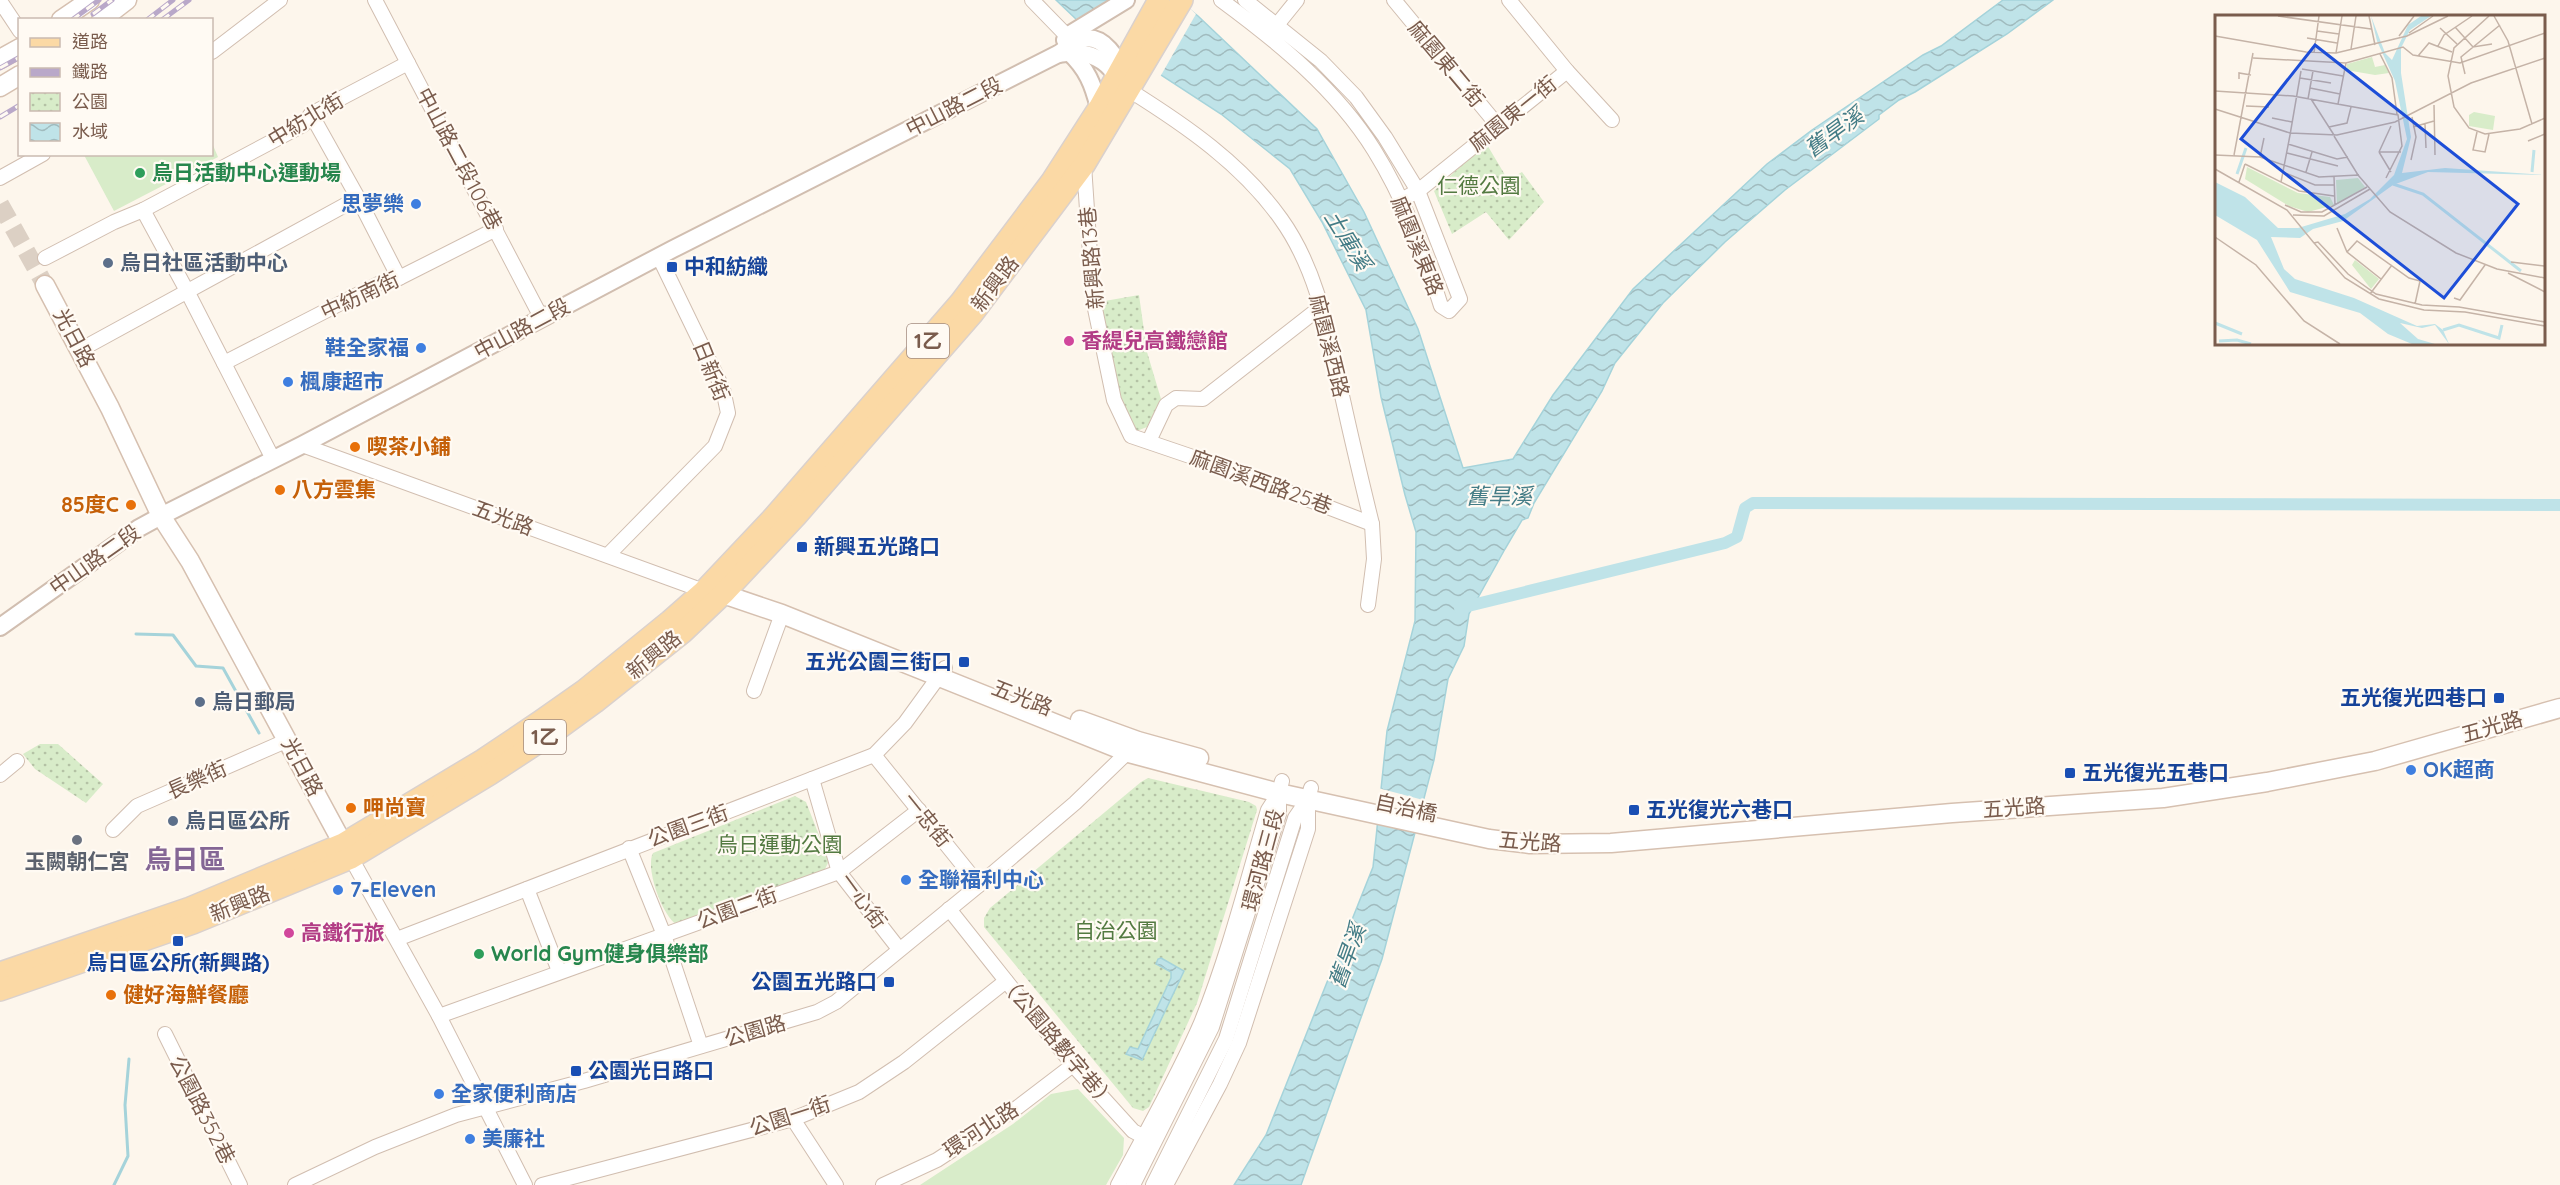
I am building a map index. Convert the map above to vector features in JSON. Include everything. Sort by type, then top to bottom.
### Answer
[{"type":"main road","points":[[64,18],[90,0]]},
{"type":"main road","points":[[104,18],[127,0]]},
{"type":"main road","name":"1乙","points":[[1126,74],[1159,0]]},
{"type":"main road","name":"1乙","points":[[1126,74],[1182,0]]},
{"type":"main road","points":[[0,59],[18,49]]},
{"type":"main road","name":"新興路","points":[[720,590],[772,519],[960,303],[1052,181],[1099,108],[1126,74]]},
{"type":"main road","name":"新興路","points":[[0,990],[193,923],[347,851],[541,721],[662,628],[720,590],[973,313],[1084,165],[1126,74]]},
{"type":"main road","points":[[0,87],[18,76]]},
{"type":"main road","name":"光日路","points":[[45,285],[80,350],[161,516],[190,561],[347,851]]},
{"type":"main road","name":"五光路","points":[[720,590],[942,673]]},
{"type":"main road","name":"五光路","points":[[720,590],[1134,747],[1281,787],[1347,801]]},
{"type":"main road","name":"五光路","points":[[1461,826],[1531,833],[1612,831],[1747,818],[2163,786],[2266,772],[2375,749],[2560,697]]},
{"type":"main road","name":"五光路","points":[[1461,826],[1489,839],[1530,844],[1581,844],[1974,811],[2163,798],[2268,782],[2375,760],[2560,708]]},
{"type":"main road","name":"自治橋","points":[[1347,801],[1461,826]]},
{"type":"main road","name":"新興路","points":[[0,973],[347,851]]},
{"type":"street","points":[[213,51],[280,0]]},
{"type":"street","name":"中山路二段106巷","points":[[375,0],[542,319]]},
{"type":"street","points":[[1032,0],[1065,47],[1085,67],[1099,108]]},
{"type":"street","points":[[1065,47],[1126,0]]},
{"type":"street","name":"麻園溪東路","points":[[1221,0],[1273,30],[1321,61],[1356,97],[1385,137],[1418,191],[1460,299],[1449,311],[1441,306],[1421,244],[1374,150],[1354,122],[1273,30],[1245,0]]},
{"type":"street","points":[[1273,30],[1298,0]]},
{"type":"street","name":"麻園東二街","points":[[1394,0],[1499,127]]},
{"type":"street","points":[[1509,0],[1567,71],[1612,120]]},
{"type":"street","points":[[0,1],[18,28]]},
{"type":"street","name":"中山路二段","points":[[0,627],[138,528],[302,445],[658,257],[1081,39],[1096,40],[1107,46],[1126,74]]},
{"type":"street","name":"中紡北街","points":[[45,258],[114,222],[143,210],[303,125],[311,114],[408,63]]},
{"type":"street","name":"麻園東一街","points":[[1401,200],[1418,191],[1567,71]]},
{"type":"street","name":"麻園溪西路","points":[[1126,74],[1167,113],[1236,168],[1281,219],[1301,255],[1322,306],[1372,524],[1374,559],[1368,605]]},
{"type":"street","points":[[311,114],[399,278]]},
{"type":"street","points":[[0,178],[39,156]]},
{"type":"street","name":"新興路13巷","points":[[1084,165],[1094,299],[1114,400],[1131,436],[1149,441]]},
{"type":"street","points":[[80,350],[358,198]]},
{"type":"street","points":[[143,210],[273,459]]},
{"type":"street","name":"中紡南街","points":[[224,363],[384,281],[399,278],[496,229]]},
{"type":"street","name":"日新街","points":[[608,555],[715,446],[728,413],[723,389],[658,257]]},
{"type":"street","points":[[1149,441],[1166,405],[1176,398],[1203,399],[1322,306]]},
{"type":"street","name":"麻園溪西路25巷","points":[[1149,441],[1372,524]]},
{"type":"street","name":"五光路","points":[[302,445],[608,555],[720,590]]},
{"type":"street","points":[[754,691],[782,614]]},
{"type":"street","name":"公園三街","points":[[397,939],[874,755],[905,723],[942,673]]},
{"type":"street","name":"長樂街","points":[[113,830],[137,806],[288,740]]},
{"type":"street","name":"公園路","points":[[295,1185],[375,1147],[456,1115],[818,1012],[836,1002],[979,885],[1134,747]]},
{"type":"street","name":"一忠街","points":[[874,755],[979,885]]},
{"type":"street","points":[[0,775],[17,761]]},
{"type":"street","name":"一心街","points":[[812,779],[839,872],[899,950]]},
{"type":"street","name":"環河路三段","points":[[1118,1185],[1182,1065],[1202,1021],[1216,984],[1268,810],[1281,787]]},
{"type":"street","name":"環河路三段","points":[[1133,1185],[1212,1027],[1279,814],[1281,787]]},
{"type":"street","name":"環河路三段","points":[[1153,1185],[1176,1153],[1239,1043],[1308,829],[1309,794]]},
{"type":"street","name":"公園二街","points":[[439,1016],[839,872],[919,810]]},
{"type":"street","points":[[629,848],[664,935],[701,1046]]},
{"type":"street","name":"光日路","points":[[347,851],[439,1016],[525,1185]]},
{"type":"street","points":[[527,889],[559,971]]},
{"type":"street","name":"（公園路數字巷）","points":[[949,909],[1073,1065],[1126,1124],[1143,1136],[1176,1153]]},
{"type":"street","name":"公園一街","points":[[542,1185],[793,1119],[859,1092],[904,1062],[1006,981]]},
{"type":"street","name":"公園路352巷","points":[[165,1034],[240,1185]]},
{"type":"street","name":"環河北路","points":[[883,1185],[937,1160],[1018,1107],[1073,1065]]},
{"type":"street","points":[[793,1119],[836,1185]]},
{"type":"street","name":"環河路三段","points":[[1166,1185],[1176,1153]]},
{"type":"green space","name":"仁德公園","points":[[1486,143],[1508,180],[1522,172],[1544,202],[1509,240],[1486,212],[1452,234],[1434,191]]},
{"type":"green space","name":"烏日活動中心運動場","points":[[213,145],[218,157],[114,211],[85,156],[213,156]]},
{"type":"green space","points":[[1139,295],[1147,352],[1161,399],[1147,427],[1134,432],[1120,405],[1099,302]]},
{"type":"green space","points":[[40,744],[58,744],[103,784],[86,803],[35,769],[23,754]]},
{"type":"green space","name":"自治公園","points":[[1148,778],[1249,802],[1256,806],[1257,810],[1197,1003],[1149,1107],[1143,1111],[1133,1108],[984,927],[984,918],[990,908]]},
{"type":"green space","name":"烏日運動公園","points":[[795,796],[806,802],[829,861],[824,871],[676,924],[665,911],[656,891],[651,869],[653,853]]},
{"type":"green space","points":[[1078,1089],[1124,1138],[1123,1155],[1106,1185],[920,1185],[1013,1124],[1051,1094]]},
{"type":"water","points":[[1056,0],[1178,0],[1198,16],[1317,129],[1364,212],[1418,329],[1463,468],[1513,459],[1553,395],[1633,289],[1767,164],[1812,130],[1923,55],[1941,46],[2003,0],[2053,0],[2007,34],[1899,100],[1879,115],[1879,119],[1785,190],[1725,242],[1663,303],[1615,363],[1602,391],[1534,503],[1528,518],[1522,520],[1469,614],[1464,646],[1448,679],[1434,760],[1382,959],[1301,1185],[1234,1185],[1266,1135],[1373,867],[1387,731],[1415,621],[1416,532],[1381,397],[1366,310],[1322,222],[1290,169],[1221,114],[1078,21]]},
{"type":"water","points":[[1161,958],[1184,971],[1142,1060],[1126,1054],[1130,1047],[1138,1049],[1171,978],[1171,972],[1156,964]]},
{"type":"pier","points":[[1110,0],[1181,0],[1196,14],[1160,77],[1116,50],[1076,19]]},
{"type":"pier","points":[[1378,788],[1427,801],[1418,832],[1375,821]]},
{"type":"waterway","points":[[1460,608],[1725,543],[1737,537],[1745,508],[1753,503],[2560,505]]},
{"type":"waterway","points":[[136,634],[173,635],[196,666],[223,668],[259,733]]},
{"type":"waterway","points":[[114,1185],[128,1156],[125,1105],[129,1059]]},
{"type":"tunnel","points":[[0,204],[45,285]]},
{"type":"railway","points":[[75,18],[99,0]]},
{"type":"railway","points":[[93,14],[112,0]]},
{"type":"railway","points":[[150,18],[173,0]]},
{"type":"railway","points":[[165,18],[189,0]]},
{"type":"railway","points":[[0,68],[18,58]]},
{"type":"railway","points":[[0,117],[18,106]]},
{"type":"place","name":"烏日活動中心運動場","points":[[140,173]]},
{"type":"place","name":"思夢樂","points":[[416,204]]},
{"type":"place","name":"烏日社區活動中心","points":[[108,263]]},
{"type":"place","name":"中和紡織","points":[[672,267]]},
{"type":"place","name":"香緹兒高鐵戀館","points":[[1069,341]]},
{"type":"place","name":"鞋全家福","points":[[421,348]]},
{"type":"place","name":"楓康超市","points":[[288,382]]},
{"type":"place","name":"喫茶小鋪","points":[[355,447]]},
{"type":"place","name":"八方雲集","points":[[280,490]]},
{"type":"place","name":"85度C","points":[[131,505]]},
{"type":"place","name":"新興五光路口","points":[[802,547]]},
{"type":"place","name":"五光公園三街口","points":[[964,662]]},
{"type":"place","name":"五光復光四巷口","points":[[2499,698]]},
{"type":"place","name":"烏日郵局","points":[[200,702]]},
{"type":"place","name":"OK超商","points":[[2411,770]]},
{"type":"place","name":"五光復光五巷口","points":[[2070,773]]},
{"type":"place","name":"呷尚寶","points":[[351,808]]},
{"type":"place","name":"五光復光六巷口","points":[[1634,810]]},
{"type":"place","name":"烏日區公所","points":[[173,821]]},
{"type":"place","name":"玉闕朝仁宮","points":[[77,840]]},
{"type":"place","name":"全聯福利中心","points":[[906,880]]},
{"type":"place","name":"7-Eleven","points":[[338,890]]},
{"type":"place","name":"高鐵行旅","points":[[289,933]]},
{"type":"place","name":"烏日區公所(新興路)","points":[[178,941]]},
{"type":"place","name":"World Gym健身俱樂部","points":[[479,954]]},
{"type":"place","name":"公園五光路口","points":[[889,982]]},
{"type":"place","name":"健好海鮮餐廳","points":[[111,995]]},
{"type":"place","name":"公園光日路口","points":[[576,1071]]},
{"type":"place","name":"全家便利商店","points":[[439,1094]]},
{"type":"place","name":"美廉社","points":[[470,1139]]},
{"type":"district","name":"烏日區","points":[[185,860]]},
{"type":"water label","name":"舊旱溪","points":[[1834,132]]},
{"type":"water label","name":"土庫溪","points":[[1348,240]]},
{"type":"water label","name":"舊旱溪","points":[[1499,496]]},
{"type":"water label","name":"舊旱溪","points":[[1347,956]]}]
